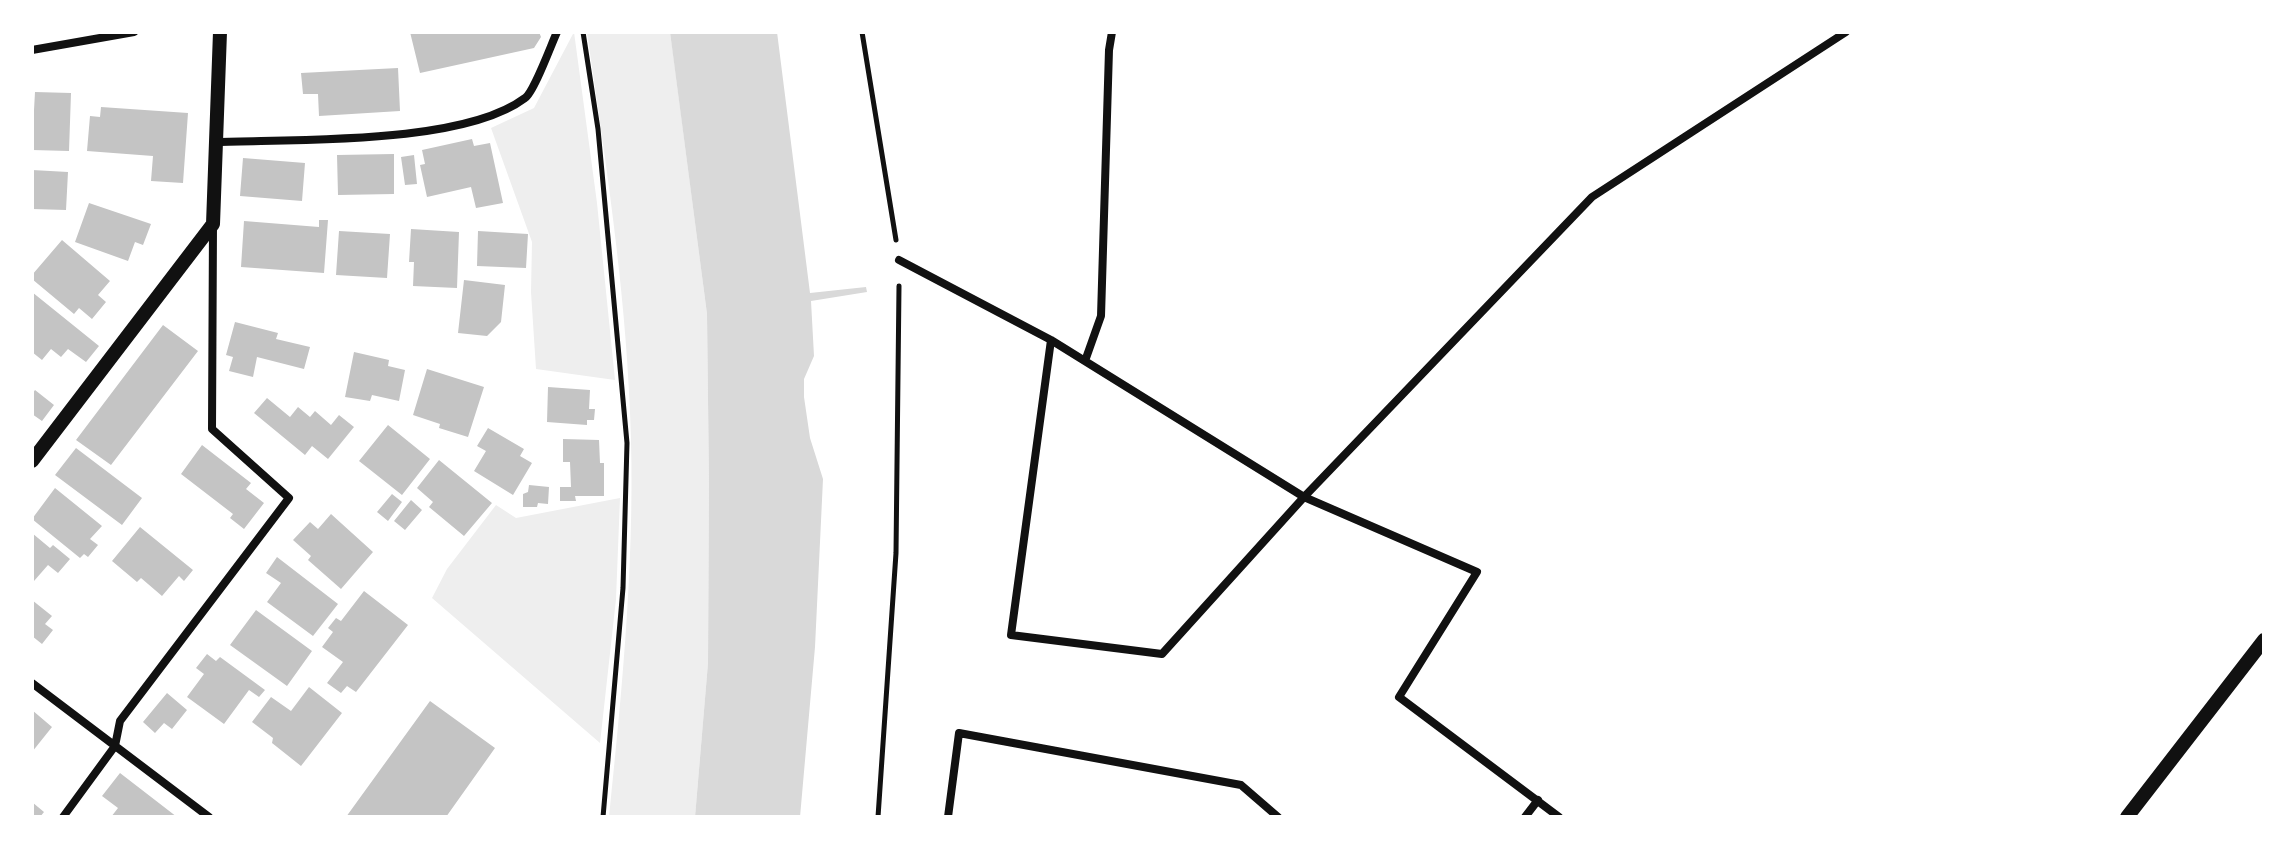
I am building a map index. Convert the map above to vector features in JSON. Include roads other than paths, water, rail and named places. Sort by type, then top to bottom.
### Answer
[{"type":"street","points":[[32,50],[134,32]]},
{"type":"street","points":[[63,817],[115,746],[120,721],[289,498],[212,429],[213,224],[220,32]]},
{"type":"street","points":[[217,142],[408,134],[486,117],[528,97],[557,32]]},
{"type":"street","points":[[1085,361],[1101,316],[1112,32]]},
{"type":"street","points":[[1051,340],[1011,635],[1162,654],[1304,497],[1592,197],[1846,32]]},
{"type":"street","points":[[32,461],[213,224]]},
{"type":"street","points":[[899,260],[1051,340],[1304,497],[1477,572],[1399,697],[1559,817]]},
{"type":"street","points":[[2127,817],[2264,640]]},
{"type":"street","points":[[32,683],[209,817]]},
{"type":"street","points":[[948,817],[959,733],[1241,785],[1278,817]]},
{"type":"street","points":[[1525,817],[1538,800]]}]
